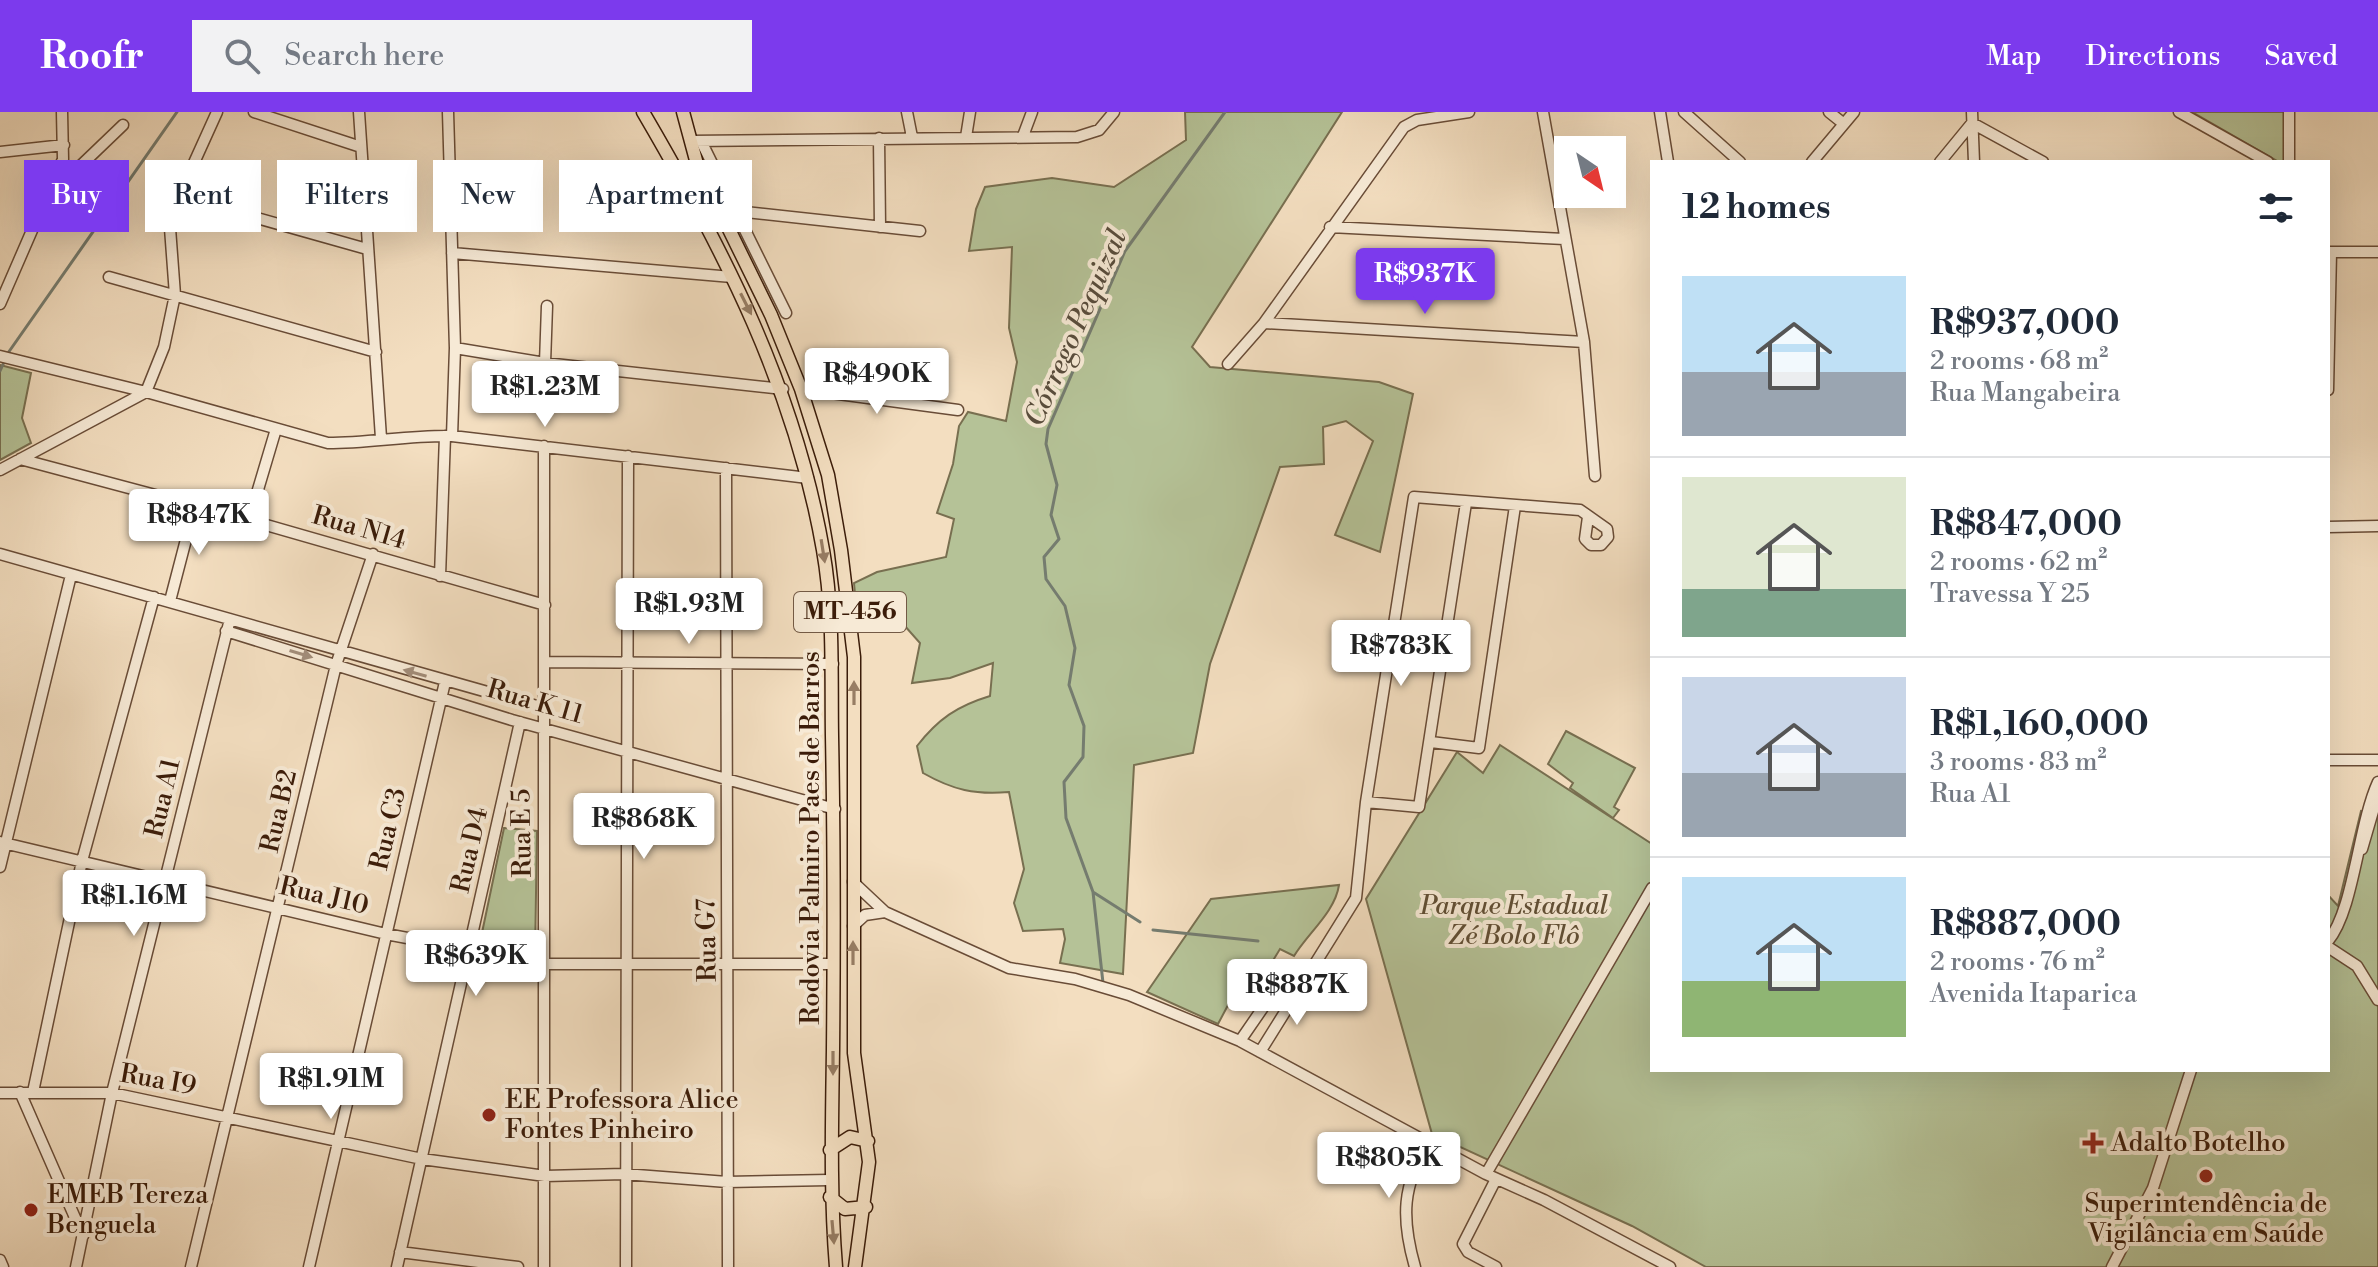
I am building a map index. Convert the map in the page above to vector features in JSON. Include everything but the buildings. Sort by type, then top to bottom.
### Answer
[{"type":"main road","name":"Rodovia Palmiro Paes de Barros","points":[[643,112],[687,186],[783,389],[808,478],[825,564],[833,664],[834,964],[829,1180],[836,1267]]},
{"type":"main road","name":"Rodovia Palmiro Paes de Barros","points":[[683,112],[702,160]]},
{"type":"main road","name":"Rodovia Palmiro Paes de Barros","points":[[730,232],[771,315],[801,389],[828,475],[850,613],[854,657],[854,1053],[868,1141],[866,1207],[855,1267]]},
{"type":"main road","points":[[830,1150],[850,1137],[868,1141]]},
{"type":"main road","points":[[830,1197],[845,1209],[866,1207]]},
{"type":"street","points":[[61,160],[64,145],[62,112]]},
{"type":"street","points":[[195,160],[217,112]]},
{"type":"street","points":[[254,112],[361,147]]},
{"type":"street","points":[[359,112],[381,438]]},
{"type":"street","points":[[440,576],[455,348],[448,112]]},
{"type":"street","points":[[907,112],[912,137]]},
{"type":"street","points":[[966,137],[970,112]]},
{"type":"street","points":[[1023,136],[1032,112]]},
{"type":"street","points":[[707,160],[696,141],[1077,137],[1099,130],[1114,112]]},
{"type":"street","points":[[1228,364],[1264,323],[1404,127],[1417,120],[1469,112]]},
{"type":"street","points":[[1543,112],[1584,342],[1595,476]]},
{"type":"street","points":[[1660,112],[1668,160]]},
{"type":"street","points":[[1684,112],[1738,160]]},
{"type":"street","points":[[1829,112],[1844,124]]},
{"type":"street","points":[[1814,160],[1854,112]]},
{"type":"street","points":[[2179,112],[2264,160]]},
{"type":"street","points":[[2289,112],[2289,160]]},
{"type":"street","points":[[1941,160],[1972,118]]},
{"type":"street","points":[[1972,118],[1974,160]]},
{"type":"street","points":[[1972,118],[2040,160]]},
{"type":"street","points":[[87,160],[123,125]]},
{"type":"street","points":[[879,138],[880,227]]},
{"type":"street","points":[[0,152],[64,145]]},
{"type":"street","points":[[752,213],[920,231]]},
{"type":"street","points":[[261,219],[367,249]]},
{"type":"street","points":[[1330,227],[1564,239]]},
{"type":"street","points":[[0,304],[3,287],[29,232]]},
{"type":"street","points":[[0,470],[146,392],[164,347],[175,295],[170,232]]},
{"type":"street","points":[[746,232],[786,313]]},
{"type":"street","points":[[2330,252],[2378,252]]},
{"type":"street","points":[[452,253],[732,277]]},
{"type":"street","points":[[109,277],[376,352]]},
{"type":"street","points":[[545,363],[547,306]]},
{"type":"street","points":[[1264,323],[1584,342]]},
{"type":"street","points":[[455,348],[545,363],[783,389]]},
{"type":"street","points":[[4,357],[146,392],[328,443],[448,436],[808,478]]},
{"type":"street","points":[[801,389],[958,410]]},
{"type":"street","points":[[249,520],[276,429]]},
{"type":"street","name":"Rua E 5","points":[[544,446],[544,1267]]},
{"type":"street","points":[[626,1267],[628,456]]},
{"type":"street","name":"Rua N14","points":[[20,459],[373,554],[545,605]]},
{"type":"street","name":"Rua G7","points":[[726,468],[725,778],[730,964],[728,1267]]},
{"type":"street","points":[[1260,1052],[1356,898],[1366,802],[1414,497],[1580,510],[1588,517]]},
{"type":"street","points":[[1366,802],[1419,807],[1466,503]]},
{"type":"street","points":[[170,601],[195,505]]},
{"type":"street","points":[[1431,742],[1479,748],[1515,506]]},
{"type":"street","points":[[2330,527],[2378,526]]},
{"type":"street","name":"Rua K 11","points":[[0,554],[544,708]]},
{"type":"street","name":"Rua B2","points":[[191,1267],[336,665],[373,554]]},
{"type":"street","points":[[0,867],[3,843],[71,575]]},
{"type":"street","points":[[33,1092],[82,861],[154,597]]},
{"type":"street","name":"Rua A1","points":[[76,1267],[112,1093],[230,619]]},
{"type":"street","name":"Rua K 11","points":[[226,631],[520,722],[835,809]]},
{"type":"street","points":[[545,662],[833,664]]},
{"type":"street","name":"Rua C3","points":[[309,1267],[445,682]]},
{"type":"street","name":"Rua D4","points":[[397,1267],[520,722]]},
{"type":"street","points":[[2330,760],[2378,760]]},
{"type":"street","points":[[2330,938],[2343,915],[2366,807],[2378,782]]},
{"type":"street","points":[[2351,877],[2378,794]]},
{"type":"street","name":"Rua J10","points":[[3,843],[386,934],[545,964],[834,964]]},
{"type":"street","points":[[853,882],[885,912],[1009,968],[1075,979],[1129,995],[1240,1041],[1491,1177],[1544,1200],[1670,1267]]},
{"type":"street","points":[[1496,1267],[1468,1252],[1463,1244],[1491,1177],[1650,892]]},
{"type":"street","points":[[853,926],[865,915],[885,912]]},
{"type":"street","points":[[2330,948],[2357,966],[2378,1000]]},
{"type":"street","points":[[1240,1041],[1271,996],[1290,978],[1304,984]]},
{"type":"street","points":[[1271,996],[1289,1009]]},
{"type":"street","points":[[2112,1267],[2153,1188],[2190,1072]]},
{"type":"street","points":[[20,1092],[83,1237]]},
{"type":"street","name":"Rua I9","points":[[0,1093],[112,1093],[227,1115],[422,1159],[545,1176],[624,1174],[727,1182],[829,1180]]},
{"type":"street","points":[[1415,1267],[1406,1206],[1411,1170],[1429,1142]]},
{"type":"street","points":[[400,1252],[518,1267]]},
{"type":"street","points":[[0,1260],[3,1267]]},
{"type":"green space","points":[[1185,112],[1342,112],[1192,347],[1210,367],[1379,382],[1413,394],[1380,552],[1335,535],[1373,441],[1346,421],[1323,427],[1324,464],[1280,467],[1210,664],[1193,753],[1134,765],[1123,974],[1060,963],[1065,939],[1063,929],[1023,931],[1014,903],[1024,869],[1009,792],[964,790],[923,773],[917,746],[949,715],[990,696],[993,663],[950,678],[912,683],[920,643],[904,625],[857,616],[854,583],[877,572],[946,557],[954,519],[937,513],[953,464],[959,426],[968,412],[1006,421],[1017,362],[1009,328],[1012,247],[969,251],[976,209],[985,187],[1052,178],[1114,187],[1186,140]]},
{"type":"green space","points":[[2192,112],[2289,112],[2289,160],[2276,160]]},
{"type":"green space","points":[[0,365],[31,373],[22,418],[31,443],[0,460]]},
{"type":"green space","points":[[1566,731],[1635,768],[1614,807],[1619,810],[1613,818],[1570,788],[1573,783],[1548,764]]},
{"type":"green space","name":"Parque Estadual Zé Bolo Flô","points":[[1500,745],[1650,843],[1650,1072],[2330,1072],[2330,897],[2338,906],[2361,811],[2378,816],[2378,1267],[1706,1267],[1632,1226],[1432,1134],[1366,899],[1457,752],[1483,773]]},
{"type":"green space","points":[[504,828],[537,831],[535,955],[479,947]]},
{"type":"green space","points":[[1339,885],[1327,913],[1294,956],[1280,949],[1261,980],[1245,973],[1218,1024],[1147,992],[1211,899]]},
{"type":"waterway","points":[[8,353],[177,112]]},
{"type":"waterway","name":"Córrego Pequizal","points":[[1103,983],[1093,892],[1066,818],[1064,782],[1083,757],[1084,726],[1069,685],[1075,648],[1065,606],[1046,579],[1044,557],[1059,539],[1051,515],[1057,485],[1046,444],[1048,429],[1125,251],[1225,112]]},
{"type":"waterway","points":[[0,371],[5,360]]},
{"type":"waterway","name":"Córrego Pequizal","points":[[1093,892],[1140,922]]},
{"type":"waterway","name":"Córrego Pequizal","points":[[1153,930],[1258,941]]},
{"type":"place","name":"EE Professora Alice Fontes Pinheiro","points":[[489,1115]]},
{"type":"place","name":"Adalto Botelho","points":[[2093,1143]]},
{"type":"place","name":"Superintendência de Vigilância em Saúde","points":[[2206,1176]]},
{"type":"place","name":"EMEB Tereza Benguela","points":[[31,1210]]}]
